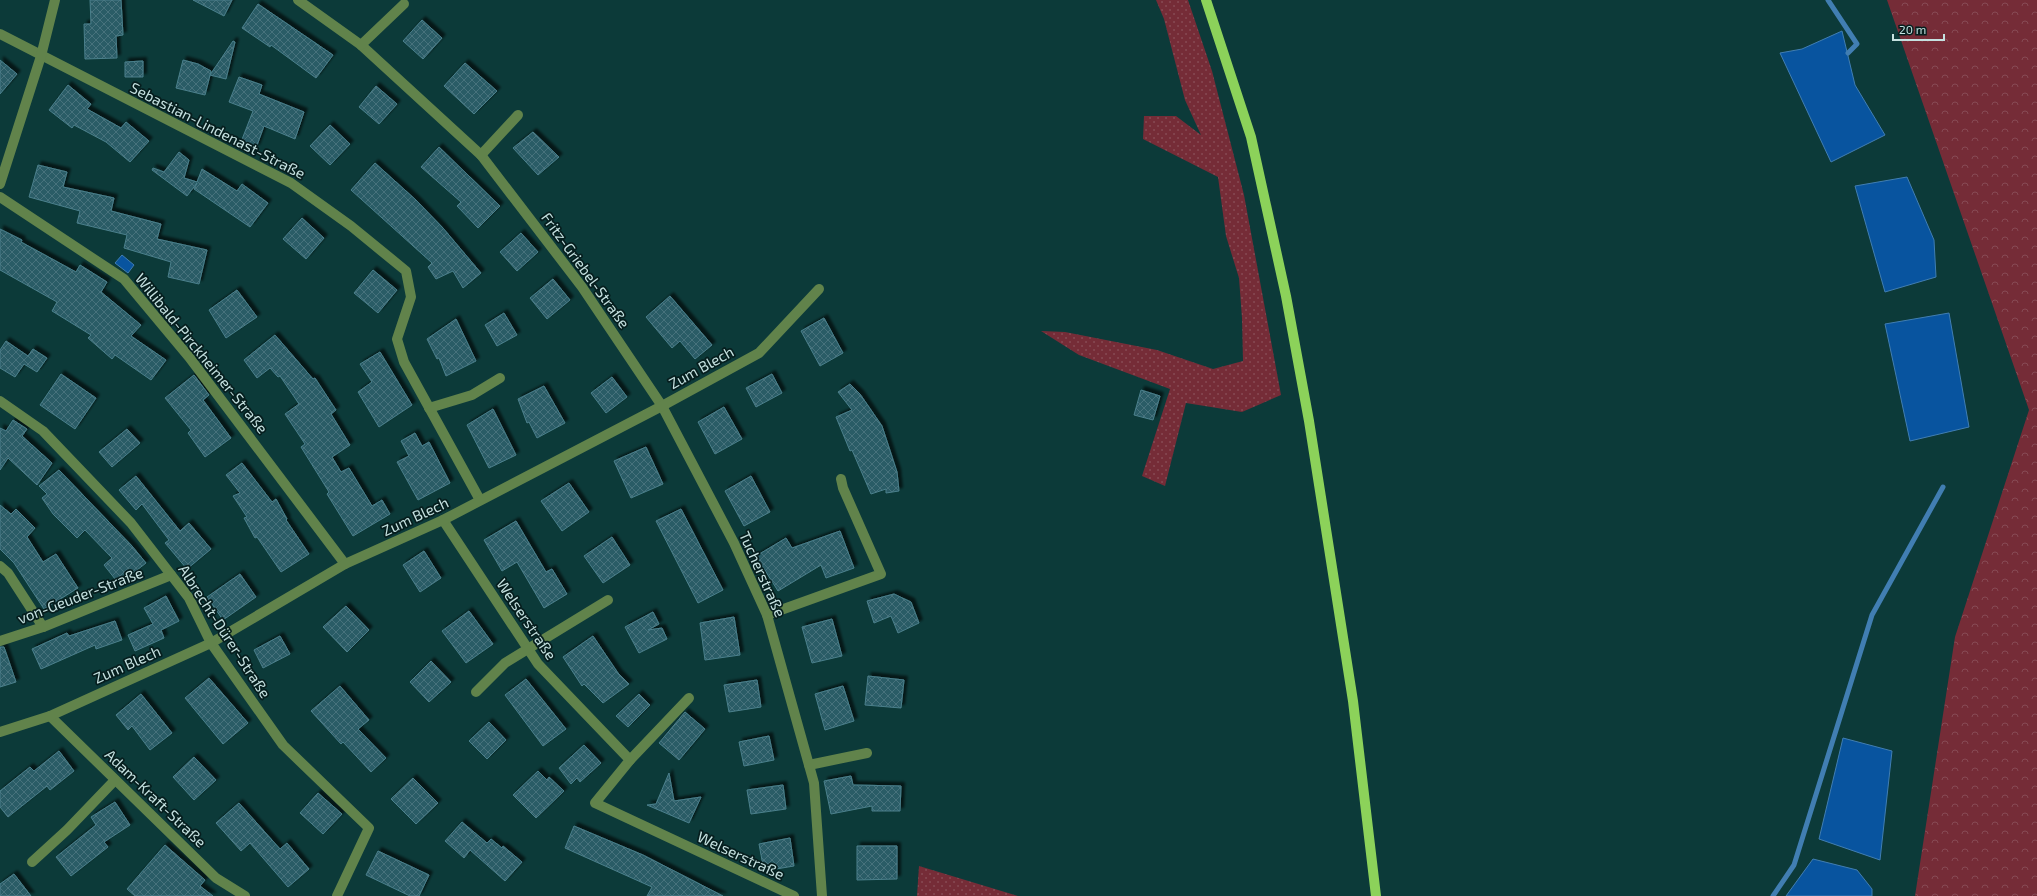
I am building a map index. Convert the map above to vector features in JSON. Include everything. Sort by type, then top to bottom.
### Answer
[{"type":"main road","points":[[1206,0],[1250,137],[1288,304],[1310,421],[1352,694],[1376,896]]},
{"type":"street","points":[[0,184],[41,56],[55,0]]},
{"type":"street","name":"Fritz-Griebel-Straße","points":[[298,0],[361,45],[481,155],[582,287],[662,406]]},
{"type":"street","points":[[361,45],[404,4]]},
{"type":"street","name":"Sebastian-Lindenast-Straße","points":[[0,34],[291,183],[352,226],[406,271],[411,297],[396,340],[404,362],[480,500]]},
{"type":"street","points":[[481,155],[518,115]]},
{"type":"street","name":"Willibald-Pirckheimer-Straße","points":[[0,197],[124,279],[189,357],[345,564]]},
{"type":"street","name":"Zum Blech","points":[[0,732],[50,716],[211,643],[345,564],[443,520],[662,406],[758,353],[819,289]]},
{"type":"street","points":[[429,408],[472,395],[500,378]]},
{"type":"street","name":"Albrecht-Dürer-Straße","points":[[0,401],[43,431],[130,523],[188,598],[211,643],[283,745],[369,828],[337,896]]},
{"type":"street","name":"Tucherstraße","points":[[662,406],[734,543],[767,616],[814,783],[822,896]]},
{"type":"street","points":[[767,616],[880,574],[843,488],[841,479]]},
{"type":"street","name":"Welserstraße","points":[[443,520],[538,664],[630,760]]},
{"type":"street","points":[[0,566],[8,573],[43,627]]},
{"type":"street","name":"von-Geuder-Straße","points":[[0,641],[43,627],[171,575]]},
{"type":"street","points":[[476,692],[505,663],[608,600]]},
{"type":"street","name":"Welserstraße","points":[[689,698],[630,760],[595,804],[794,896]]},
{"type":"street","name":"Adam-Kraft-Straße","points":[[50,716],[216,878],[245,896]]},
{"type":"street","points":[[809,765],[867,753]]},
{"type":"street","points":[[32,862],[67,830],[115,780]]},
{"type":"green space","points":[[1156,0],[1188,0],[1212,71],[1244,195],[1281,395],[1242,412],[1186,403],[1165,486],[1142,476],[1170,389],[1079,355],[1041,331],[1065,332],[1157,350],[1213,369],[1243,361],[1239,278],[1226,236],[1218,177],[1143,139],[1144,116],[1176,116],[1201,135],[1185,100],[1164,19]]},
{"type":"green space","points":[[1887,0],[2037,0],[2037,896],[1915,896],[1955,637],[2029,410]]},
{"type":"green space","points":[[919,866],[1018,896],[917,896]]},
{"type":"water","points":[[1842,31],[1855,85],[1885,135],[1831,162],[1780,53],[1802,49]]},
{"type":"water","points":[[1907,177],[1934,240],[1936,277],[1885,292],[1855,186]]},
{"type":"water","points":[[122,255],[134,265],[128,273],[115,263]]},
{"type":"water","points":[[1949,313],[1969,427],[1910,441],[1885,324]]},
{"type":"water","points":[[1843,738],[1892,751],[1880,860],[1819,839]]},
{"type":"water","points":[[1813,859],[1857,870],[1872,889],[1872,896],[1786,896]]},
{"type":"building","points":[[90,0],[121,0],[123,35],[116,36],[117,58],[85,59],[84,24],[91,24]]},
{"type":"building","points":[[193,0],[232,0],[224,16]]},
{"type":"building","points":[[258,4],[333,55],[316,78],[271,45],[270,47],[242,28]]},
{"type":"building","points":[[422,20],[442,38],[423,59],[403,41]]},
{"type":"building","points":[[233,41],[235,42],[226,79],[210,75]]},
{"type":"building","points":[[0,60],[17,74],[0,94]]},
{"type":"building","points":[[183,60],[198,64],[211,71],[205,95],[176,88]]},
{"type":"building","points":[[143,61],[143,77],[125,77],[125,62]]},
{"type":"building","points":[[465,63],[497,91],[474,114],[444,86]]},
{"type":"building","points":[[239,77],[262,85],[259,94],[304,112],[295,139],[264,126],[256,148],[241,142],[253,111],[229,102]]},
{"type":"building","points":[[68,85],[91,104],[87,109],[121,128],[126,122],[149,141],[130,162],[106,142],[74,125],[72,128],[49,110]]},
{"type":"building","points":[[376,86],[397,104],[379,124],[359,107]]},
{"type":"building","points":[[330,125],[350,144],[330,165],[310,146]]},
{"type":"building","points":[[533,132],[559,157],[538,175],[513,148]]},
{"type":"building","points":[[439,147],[500,206],[478,228],[457,206],[461,202],[421,167]]},
{"type":"building","points":[[179,152],[189,160],[184,178],[197,182],[202,169],[237,191],[242,184],[268,203],[250,227],[194,189],[197,183],[187,196],[152,170],[153,168],[164,172]]},
{"type":"building","points":[[375,163],[416,200],[443,228],[481,273],[463,288],[453,271],[436,279],[428,267],[432,263],[351,190]]},
{"type":"building","points":[[38,165],[67,172],[63,187],[114,198],[111,211],[161,224],[157,239],[207,250],[199,284],[168,277],[171,262],[124,248],[127,235],[77,223],[80,211],[29,197]]},
{"type":"building","points":[[302,218],[324,238],[306,259],[283,239]]},
{"type":"building","points":[[0,229],[22,240],[21,242],[76,272],[80,265],[107,282],[101,292],[141,325],[131,336],[166,360],[151,380],[115,355],[112,359],[88,338],[91,335],[52,311],[57,302],[0,270]]},
{"type":"building","points":[[521,233],[538,252],[517,271],[500,252]]},
{"type":"building","points":[[373,270],[397,290],[378,313],[354,293]]},
{"type":"building","points":[[553,279],[570,300],[547,319],[530,298]]},
{"type":"building","points":[[237,290],[257,317],[226,338],[209,310]]},
{"type":"building","points":[[670,296],[712,345],[695,359],[680,341],[672,348],[646,317]]},
{"type":"building","points":[[504,313],[517,335],[497,346],[485,325]]},
{"type":"building","points":[[824,318],[843,353],[820,366],[801,331]]},
{"type":"building","points":[[456,319],[476,361],[446,376],[439,358],[437,359],[427,339]]},
{"type":"building","points":[[275,335],[313,379],[315,378],[336,410],[331,414],[350,445],[332,457],[341,472],[349,468],[372,506],[382,500],[390,514],[353,536],[327,494],[329,492],[301,447],[305,444],[285,414],[299,404],[280,376],[278,377],[270,368],[257,378],[244,360]]},
{"type":"building","points":[[6,341],[28,356],[33,349],[47,358],[37,372],[24,364],[15,377],[0,368],[0,350]]},
{"type":"building","points":[[380,352],[412,405],[379,427],[358,392],[372,382],[360,364]]},
{"type":"building","points":[[61,374],[96,398],[75,429],[40,405]]},
{"type":"building","points":[[772,374],[782,393],[756,407],[746,388]]},
{"type":"building","points":[[194,375],[209,395],[203,400],[231,438],[205,457],[188,433],[191,430],[165,398]]},
{"type":"building","points":[[612,377],[627,397],[606,413],[591,393]]},
{"type":"building","points":[[850,384],[860,394],[882,426],[897,472],[899,491],[886,493],[886,489],[871,494],[852,450],[850,451],[836,417],[852,410],[838,392]]},
{"type":"building","points":[[544,386],[565,423],[537,438],[529,422],[527,423],[518,399]]},
{"type":"building","points":[[1141,390],[1160,396],[1153,420],[1134,415]]},
{"type":"building","points":[[724,407],[742,439],[715,454],[698,422]]},
{"type":"building","points":[[493,409],[516,455],[489,468],[467,425]]},
{"type":"building","points":[[13,420],[27,429],[22,436],[52,463],[37,485],[8,458],[0,470],[0,428],[6,431]]},
{"type":"building","points":[[127,429],[140,443],[112,467],[99,452]]},
{"type":"building","points":[[415,433],[422,446],[429,442],[450,483],[418,500],[397,462],[409,456],[401,441]]},
{"type":"building","points":[[646,447],[663,484],[631,498],[614,461]]},
{"type":"building","points":[[242,463],[272,502],[276,499],[287,519],[286,520],[309,554],[281,572],[257,537],[255,538],[244,518],[247,517],[233,496],[240,493],[226,475]]},
{"type":"building","points":[[59,470],[132,546],[146,563],[119,584],[104,565],[112,558],[85,530],[77,538],[53,514],[42,498],[47,494],[39,486]]},
{"type":"building","points":[[136,476],[180,531],[189,523],[211,549],[187,569],[165,543],[169,540],[142,504],[136,510],[119,490]]},
{"type":"building","points":[[751,476],[770,512],[744,526],[725,491]]},
{"type":"building","points":[[569,483],[589,512],[562,531],[541,501]]},
{"type":"building","points":[[0,505],[11,514],[16,509],[35,528],[27,537],[43,562],[56,554],[78,588],[44,609],[14,563],[0,549]]},
{"type":"building","points":[[681,509],[723,590],[698,603],[656,521]]},
{"type":"building","points":[[516,521],[546,572],[552,569],[567,594],[544,608],[517,562],[502,571],[484,540]]},
{"type":"building","points":[[840,531],[854,568],[826,578],[821,565],[778,591],[756,556],[786,538],[792,548]]},
{"type":"building","points":[[612,537],[630,565],[603,583],[584,556]]},
{"type":"building","points":[[424,551],[441,578],[420,592],[403,565]]},
{"type":"building","points":[[240,574],[256,597],[223,620],[207,597]]},
{"type":"building","points":[[894,594],[911,602],[919,623],[898,633],[891,616],[874,623],[867,601]]},
{"type":"building","points":[[166,596],[179,621],[161,630],[164,638],[135,651],[128,635],[153,624],[144,608]]},
{"type":"building","points":[[346,606],[369,630],[347,652],[323,627]]},
{"type":"building","points":[[469,611],[493,644],[466,663],[442,631]]},
{"type":"building","points":[[653,612],[659,624],[648,630],[662,628],[667,639],[639,653],[625,627]]},
{"type":"building","points":[[734,617],[740,655],[705,660],[700,623]]},
{"type":"building","points":[[832,619],[842,656],[812,663],[802,627]]},
{"type":"building","points":[[115,621],[122,640],[96,649],[95,645],[41,669],[32,649],[67,633],[69,636]]},
{"type":"building","points":[[280,636],[290,654],[263,668],[254,650]]},
{"type":"building","points":[[593,636],[618,673],[629,684],[603,703],[584,684],[582,686],[563,657]]},
{"type":"building","points":[[0,647],[4,647],[16,682],[0,687]]},
{"type":"building","points":[[431,661],[451,682],[429,702],[410,682]]},
{"type":"building","points":[[868,676],[904,680],[901,708],[865,705]]},
{"type":"building","points":[[209,678],[248,723],[223,744],[185,698]]},
{"type":"building","points":[[526,679],[566,729],[543,746],[505,695]]},
{"type":"building","points":[[757,680],[761,707],[729,712],[724,685]]},
{"type":"building","points":[[340,686],[369,720],[358,729],[386,758],[371,772],[343,742],[341,744],[311,711]]},
{"type":"building","points":[[843,686],[854,721],[825,730],[815,694]]},
{"type":"building","points":[[141,694],[172,733],[150,750],[132,726],[128,730],[116,715]]},
{"type":"building","points":[[639,694],[650,705],[628,727],[616,716]]},
{"type":"building","points":[[685,712],[705,729],[679,760],[659,743]]},
{"type":"building","points":[[489,722],[506,740],[487,759],[469,741]]},
{"type":"building","points":[[769,736],[774,760],[744,766],[739,742]]},
{"type":"building","points":[[584,745],[601,763],[580,782],[577,778],[571,784],[559,768]]},
{"type":"building","points":[[59,751],[74,771],[50,790],[47,786],[8,817],[0,807],[0,791],[30,767],[34,771]]},
{"type":"building","points":[[194,757],[216,780],[194,800],[173,777]]},
{"type":"building","points":[[538,771],[547,780],[549,777],[564,791],[536,818],[513,795]]},
{"type":"building","points":[[669,773],[674,801],[701,797],[689,823],[647,805],[656,804]]},
{"type":"building","points":[[851,776],[853,785],[901,786],[900,811],[872,811],[872,806],[831,814],[824,781]]},
{"type":"building","points":[[413,778],[438,803],[416,824],[391,799]]},
{"type":"building","points":[[783,785],[786,809],[751,814],[747,790]]},
{"type":"building","points":[[318,793],[342,814],[323,834],[300,813]]},
{"type":"building","points":[[115,802],[130,825],[104,842],[108,847],[71,876],[56,857],[96,825],[91,817]]},
{"type":"building","points":[[239,803],[280,849],[287,843],[309,869],[288,887],[250,843],[241,851],[216,823]]},
{"type":"building","points":[[462,822],[487,843],[491,839],[502,848],[503,846],[522,862],[505,881],[470,850],[464,858],[445,841]]},
{"type":"building","points":[[574,826],[643,855],[723,896],[647,896],[652,887],[565,848]]},
{"type":"building","points":[[790,838],[794,866],[764,871],[759,844]]},
{"type":"building","points":[[165,845],[205,880],[200,886],[213,896],[135,896],[127,889]]},
{"type":"building","points":[[857,846],[897,846],[897,879],[857,880]]},
{"type":"building","points":[[378,851],[429,875],[419,896],[410,896],[366,875]]},
{"type":"building","points":[[14,874],[31,896],[0,896],[0,884]]},
{"type":"waterway","points":[[1828,0],[1857,44],[1848,53]]},
{"type":"waterway","points":[[1773,896],[1794,865],[1872,615],[1943,487]]}]
